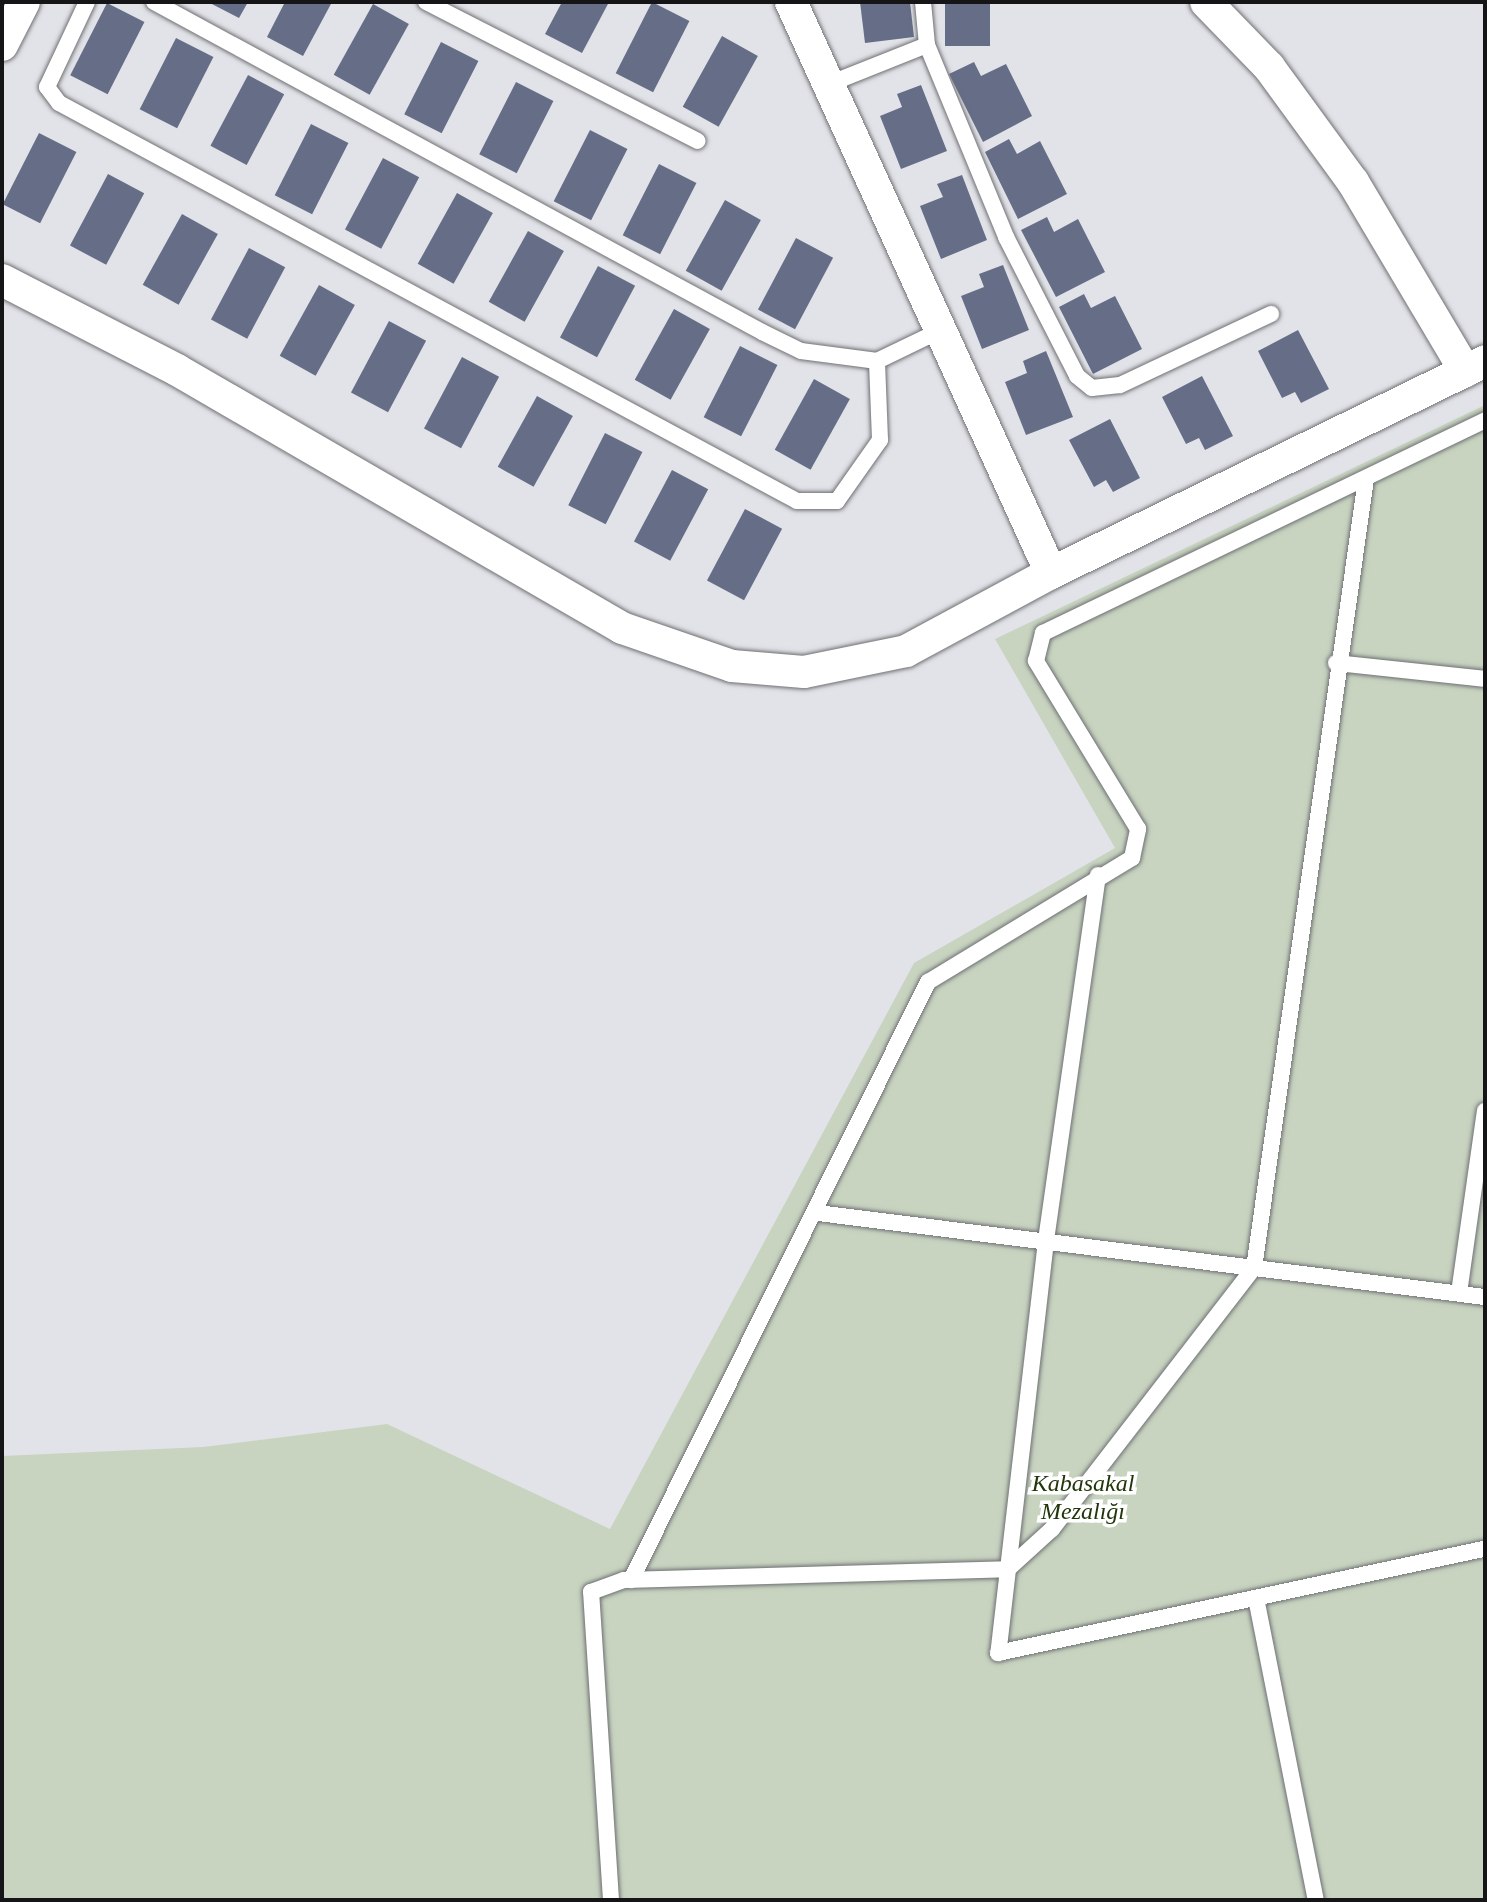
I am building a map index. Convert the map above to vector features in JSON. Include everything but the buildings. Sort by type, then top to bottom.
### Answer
[{"type":"street","points":[[2,45],[24,2]]},
{"type":"street","points":[[791,2],[1051,573]]},
{"type":"street","points":[[2,280],[177,370],[622,628],[732,666],[804,672],[906,651],[1051,573],[1475,366],[1353,182],[1269,66],[1206,2]]},
{"type":"lane","points":[[87,2],[47,87],[59,103],[797,501],[837,501],[880,440],[877,361]]},
{"type":"lane","points":[[154,2],[801,351],[877,361],[941,330]]},
{"type":"lane","points":[[426,2],[698,141]]},
{"type":"lane","points":[[923,2],[927,46],[1006,237],[1077,376],[1093,388],[1120,385],[1271,314]]},
{"type":"lane","points":[[829,84],[927,46]]},
{"type":"lane","points":[[631,1580],[818,1213],[928,982],[1098,875],[1132,858],[1138,829],[1036,661],[1043,633],[1485,420]]},
{"type":"lane","points":[[611,1900],[591,1592],[631,1580],[1008,1569],[1052,1529],[1254,1268],[1336,663],[1366,479]]},
{"type":"lane","points":[[1336,663],[1485,679]]},
{"type":"lane","points":[[1098,875],[1046,1241],[999,1653],[1485,1549]]},
{"type":"lane","points":[[1459,1293],[1485,1111]]},
{"type":"lane","points":[[818,1213],[1485,1297]]},
{"type":"lane","points":[[1256,1598],[1316,1900]]},
{"type":"green space","name":"Kabasakal Mezalığı","points":[[1485,405],[1485,1900],[2,1900],[2,1456],[203,1447],[387,1424],[610,1529],[914,963],[1115,848],[995,639]]}]
